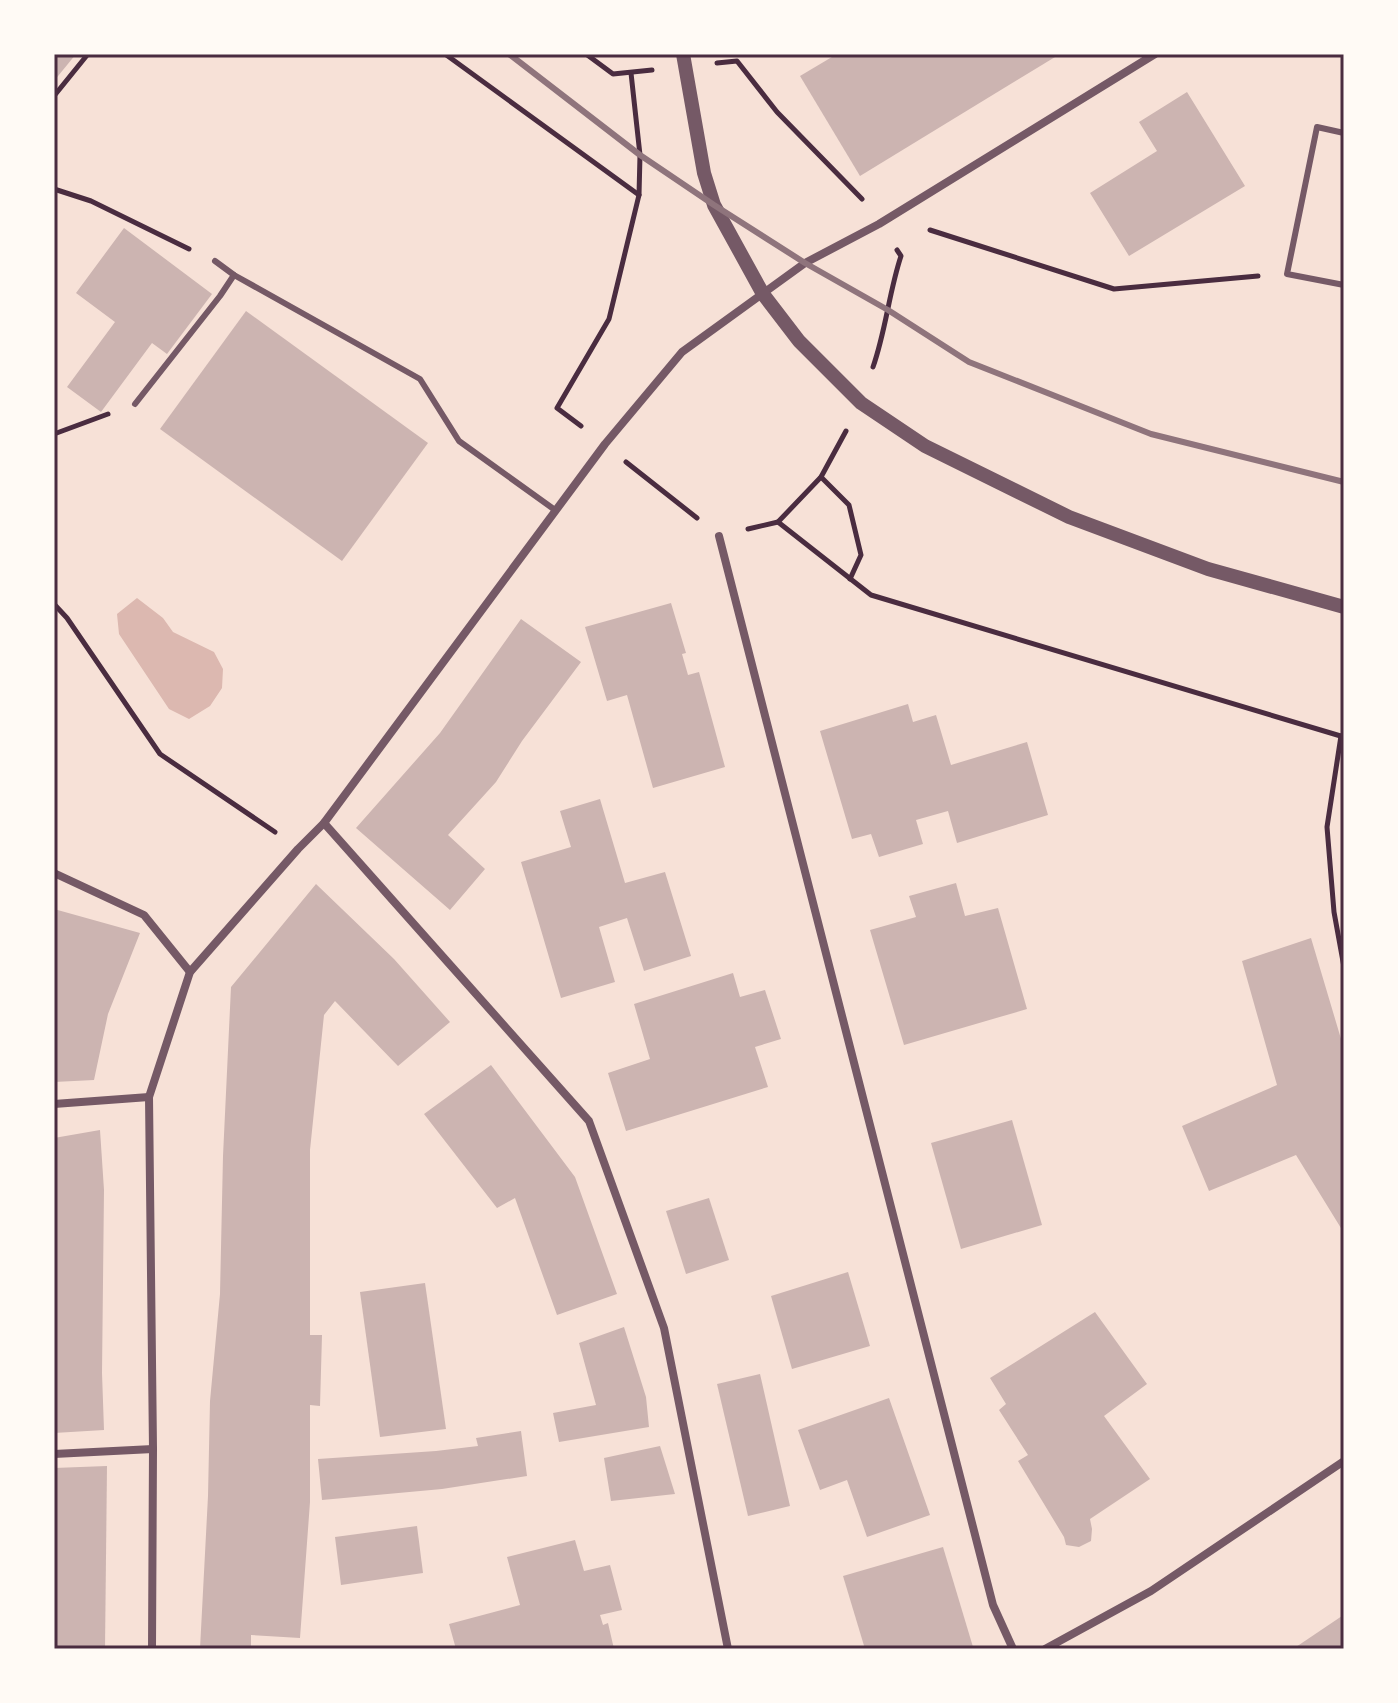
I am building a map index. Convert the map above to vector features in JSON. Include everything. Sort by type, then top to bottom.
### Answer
[{"type":"street","points":[[152,1649],[149,1097],[190,972],[324,823],[605,444],[682,352],[805,263],[879,224],[1155,54]]},
{"type":"street","points":[[684,60],[704,173],[714,205],[763,294],[799,341],[861,403],[925,446],[1069,517],[1208,569],[1344,607]]},
{"type":"street","points":[[719,536],[993,1605],[1013,1649]]},
{"type":"street","points":[[324,823],[589,1121],[664,1328],[728,1649]]},
{"type":"street","points":[[54,873],[144,915],[190,972]]},
{"type":"street","points":[[54,1104],[149,1097]]},
{"type":"street","points":[[54,1454],[153,1449]]},
{"type":"street","points":[[1045,1649],[1151,1591],[1344,1461]]},
{"type":"lane","points":[[1344,133],[1317,127],[1287,274],[1344,285]]},
{"type":"lane","points":[[215,261],[234,275],[420,379],[459,441],[555,510]]},
{"type":"lane","points":[[135,404],[234,275]]},
{"type":"path","points":[[54,96],[88,54]]},
{"type":"path","points":[[445,54],[639,195],[640,155],[631,73]]},
{"type":"path","points":[[586,54],[613,74],[631,73],[684,60],[737,61],[777,112],[866,202],[901,256],[892,283],[880,349],[861,403],[821,477],[778,522],[719,536]]},
{"type":"path","points":[[54,189],[91,201],[215,261]]},
{"type":"path","points":[[889,216],[1114,289],[1287,274]]},
{"type":"path","points":[[54,434],[135,404]]},
{"type":"path","points":[[821,477],[849,505],[861,555],[850,579]]},
{"type":"path","points":[[778,522],[871,595],[1342,736],[1327,827],[1334,912],[1344,967]]},
{"type":"path","points":[[54,604],[67,618],[160,754],[298,849]]},
{"type":"shaded area","points":[[137,598],[163,618],[173,632],[214,652],[223,669],[222,688],[210,706],[189,719],[169,709],[119,634],[117,614]]},
{"type":"building","points":[[54,54],[76,54],[54,81]]},
{"type":"building","points":[[837,54],[1060,54],[860,176],[800,76]]},
{"type":"building","points":[[1187,92],[1245,186],[1129,256],[1090,193],[1157,151],[1139,122]]},
{"type":"building","points":[[124,228],[212,294],[167,354],[152,343],[101,412],[67,387],[115,322],[76,293]]},
{"type":"building","points":[[246,311],[428,443],[342,561],[160,429]]},
{"type":"building","points":[[671,603],[686,653],[682,654],[688,675],[699,672],[725,767],[653,788],[627,695],[607,701],[585,627]]},
{"type":"building","points":[[521,619],[581,662],[522,741],[496,782],[448,835],[485,869],[450,910],[356,828],[440,733]]},
{"type":"building","points":[[908,704],[913,722],[936,715],[951,765],[1027,742],[1048,815],[957,843],[948,811],[916,820],[923,844],[879,857],[871,834],[852,839],[820,731]]},
{"type":"building","points":[[600,799],[625,883],[665,872],[691,956],[644,971],[627,918],[599,927],[615,982],[561,998],[521,862],[571,847],[560,811]]},
{"type":"building","points":[[956,883],[965,916],[998,908],[1027,1009],[904,1045],[870,930],[916,917],[909,896]]},
{"type":"building","points":[[316,884],[394,959],[450,1022],[398,1066],[335,1001],[324,1015],[310,1150],[310,1335],[322,1335],[320,1406],[310,1405],[310,1502],[300,1638],[251,1635],[251,1649],[200,1649],[210,1401],[220,1294],[231,987]]},
{"type":"building","points":[[54,909],[140,933],[108,1014],[94,1080],[54,1082]]},
{"type":"building","points":[[1311,938],[1344,1049],[1344,1233],[1296,1155],[1209,1191],[1182,1126],[1277,1085],[1242,961]]},
{"type":"building","points":[[733,973],[740,997],[765,990],[781,1039],[755,1047],[768,1087],[626,1131],[608,1073],[650,1059],[634,1004]]},
{"type":"building","points":[[491,1065],[575,1177],[617,1294],[557,1315],[515,1198],[497,1208],[424,1114]]},
{"type":"building","points":[[1012,1120],[1042,1225],[961,1249],[931,1143]]},
{"type":"building","points":[[100,1130],[104,1190],[104,1430],[54,1433],[54,1138]]},
{"type":"building","points":[[709,1198],[729,1260],[686,1274],[666,1211]]},
{"type":"building","points":[[848,1272],[870,1346],[792,1369],[771,1296]]},
{"type":"building","points":[[425,1283],[446,1429],[380,1437],[360,1292]]},
{"type":"building","points":[[1095,1312],[1147,1384],[1104,1416],[1150,1479],[1090,1519],[1091,1541],[1079,1547],[1066,1545],[1018,1461],[1028,1455],[999,1410],[1006,1404],[990,1378]]},
{"type":"building","points":[[624,1327],[646,1397],[649,1427],[559,1442],[553,1413],[596,1405],[579,1343]]},
{"type":"building","points":[[760,1374],[790,1506],[748,1516],[717,1384]]},
{"type":"building","points":[[889,1398],[930,1515],[867,1537],[847,1480],[820,1490],[798,1430]]},
{"type":"building","points":[[521,1431],[527,1476],[442,1489],[322,1500],[318,1459],[478,1446],[476,1438]]},
{"type":"building","points":[[660,1446],[675,1494],[611,1501],[604,1458]]},
{"type":"building","points":[[107,1466],[105,1649],[54,1649],[54,1468]]},
{"type":"building","points":[[417,1526],[423,1573],[341,1585],[335,1537]]},
{"type":"building","points":[[575,1540],[584,1571],[610,1565],[622,1610],[600,1615],[603,1625],[608,1623],[614,1649],[456,1649],[449,1624],[520,1605],[507,1557]]},
{"type":"building","points":[[943,1547],[973,1647],[865,1649],[843,1576]]},
{"type":"building","points":[[1342,1616],[1344,1649],[1293,1649]]},
{"type":"railway","points":[[509,54],[640,155],[714,205],[969,362],[1151,434],[1344,482]]}]
